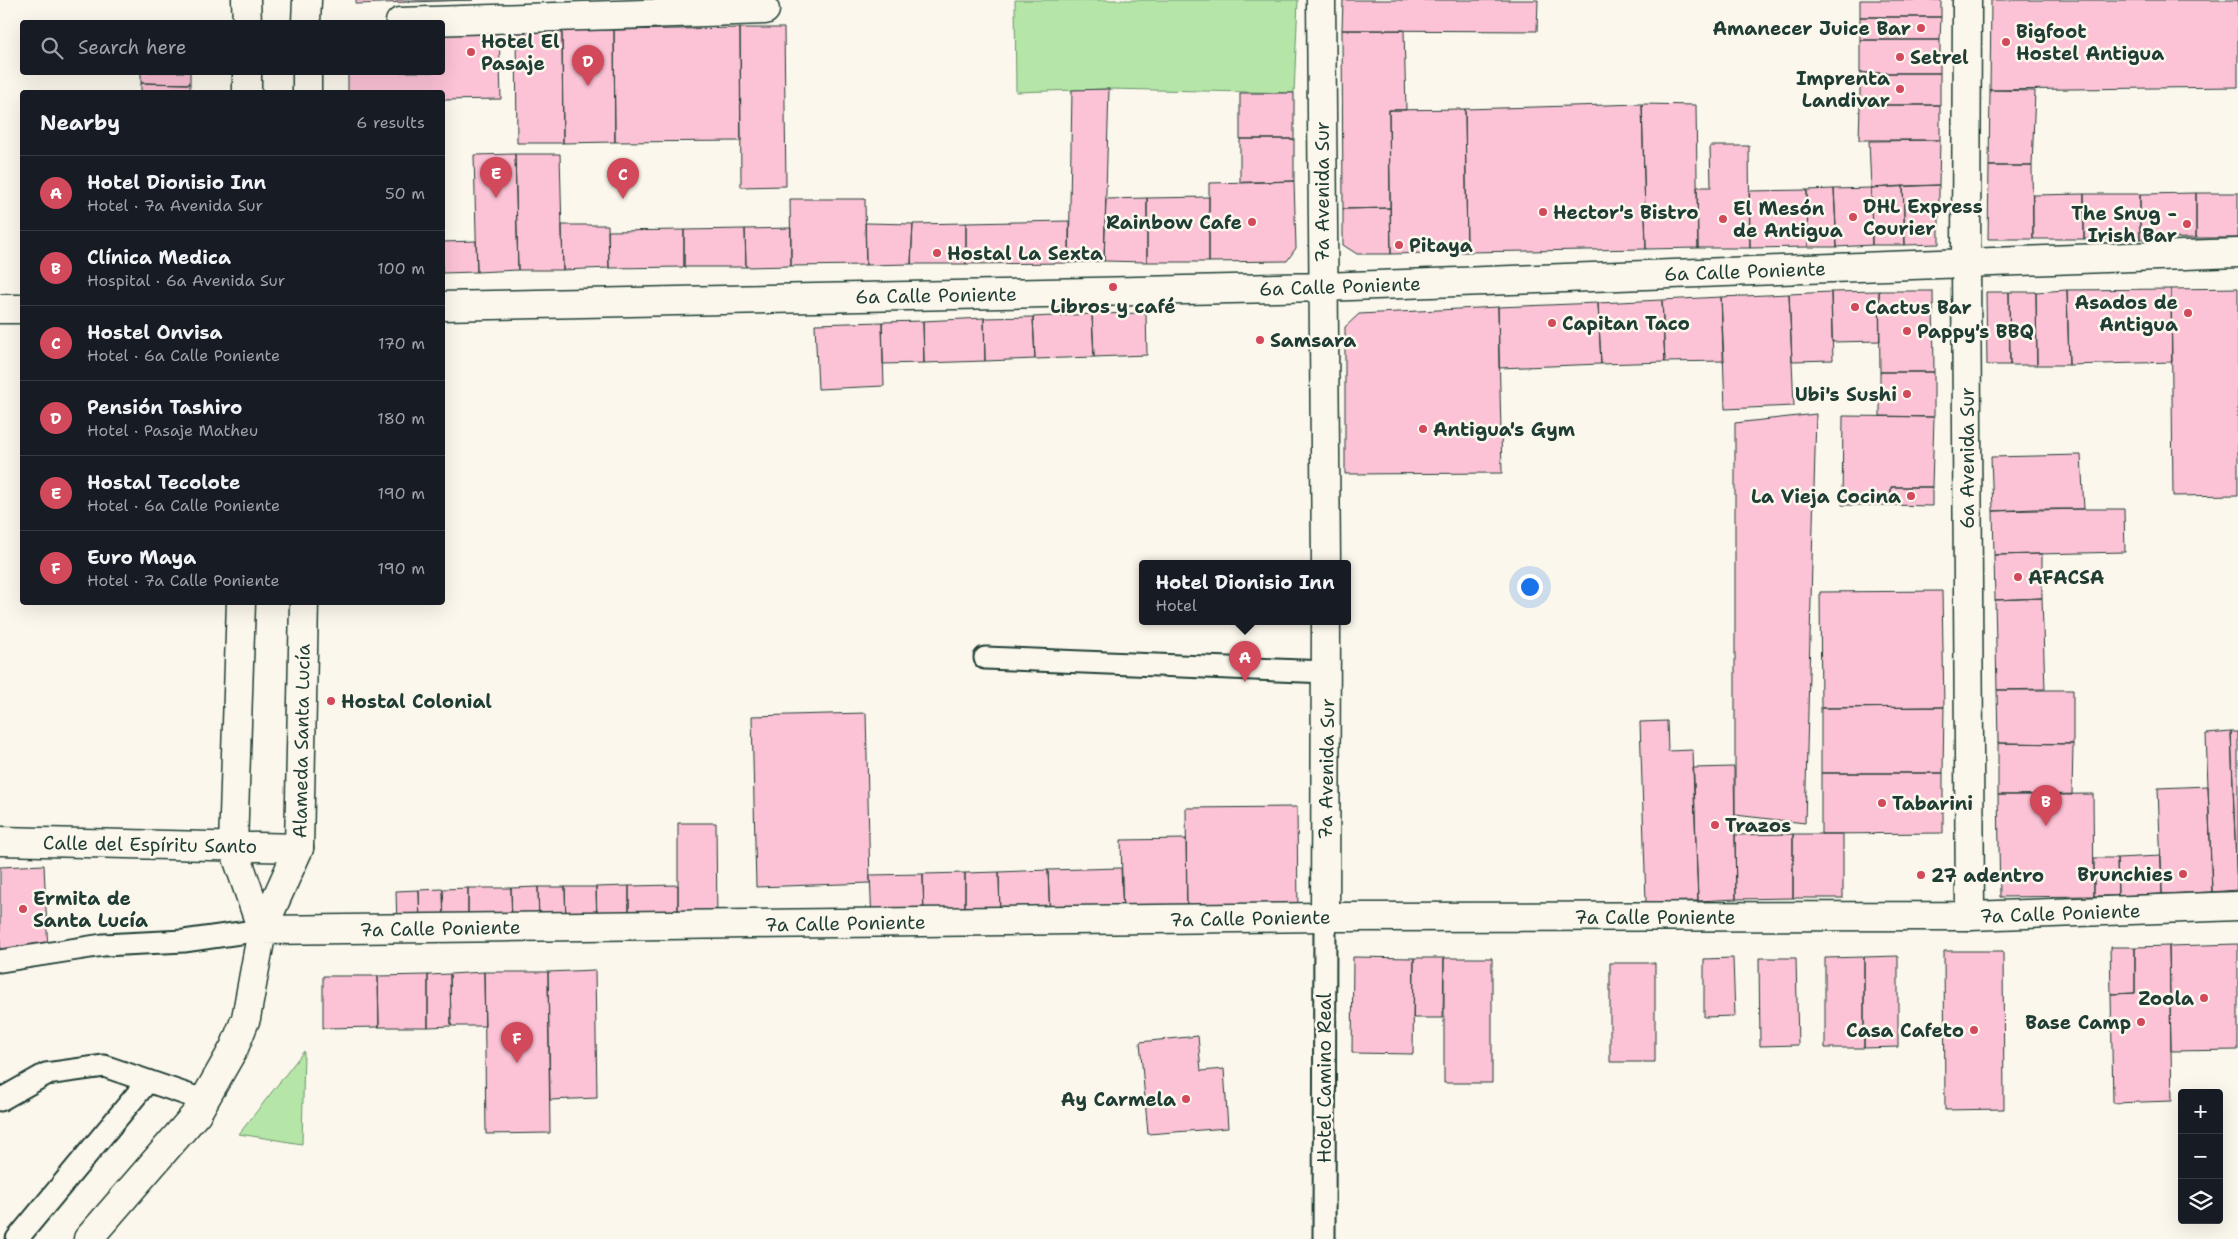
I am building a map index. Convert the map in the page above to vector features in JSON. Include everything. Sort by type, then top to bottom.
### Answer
[{"type":"street","points":[[246,0],[247,20]]},
{"type":"street","points":[[306,20],[307,0]]},
{"type":"street","name":"7a Avenida Sur","points":[[1321,0],[1326,560]]},
{"type":"street","name":"6a Avenida Sur","points":[[1966,0],[1970,916]]},
{"type":"street","points":[[436,20],[671,7],[765,10]]},
{"type":"street","points":[[247,75],[248,90]]},
{"type":"street","points":[[306,75],[307,90]]},
{"type":"street","name":"6a Calle Poniente","points":[[445,306],[1323,287],[2238,253]]},
{"type":"street","points":[[0,308],[20,309]]},
{"type":"street","points":[[241,605],[233,846],[262,930]]},
{"type":"street","name":"Alameda Santa Lucía","points":[[88,1239],[197,1112],[234,1048],[246,1018],[262,930],[299,848],[304,605]]},
{"type":"street","name":"7a Avenida Sur","points":[[1324,917],[1326,625]]},
{"type":"street","name":"Calle del Espíritu Santo","points":[[0,841],[299,848]]},
{"type":"street","name":"7a Calle Poniente","points":[[262,930],[1324,917],[1970,916],[2238,906]]},
{"type":"lane","points":[[985,658],[1327,672]]},
{"type":"lane","name":"Hotel Camino Real","points":[[1324,917],[1324,1239]]},
{"type":"lane","points":[[0,961],[103,945],[184,941],[262,930]]},
{"type":"lane","points":[[0,1100],[46,1074],[104,1066],[203,1100]]},
{"type":"lane","points":[[16,1239],[148,1081]]},
{"type":"green space","points":[[1015,0],[1298,0],[1294,93],[1109,89],[1016,92]]},
{"type":"green space","points":[[304,1051],[302,1144],[239,1134]]},
{"type":"building","points":[[356,0],[409,0],[409,2],[356,4]]},
{"type":"building","points":[[409,0],[473,0],[409,2]]},
{"type":"building","points":[[1343,0],[1538,0],[1537,31],[1342,30]]},
{"type":"building","points":[[1860,0],[1941,0],[1941,17],[1860,17]]},
{"type":"building","points":[[1991,0],[2238,0],[2238,87],[1990,90]]},
{"type":"building","points":[[1860,17],[1941,17],[1940,40],[1860,40]]},
{"type":"building","points":[[740,28],[741,141],[615,142],[614,30]]},
{"type":"building","points":[[740,28],[784,28],[786,186],[741,187]]},
{"type":"building","points":[[516,30],[562,30],[563,143],[517,143]]},
{"type":"building","points":[[562,30],[614,30],[615,142],[563,143]]},
{"type":"building","points":[[1342,30],[1404,30],[1406,110],[1389,110],[1390,208],[1343,209]]},
{"type":"building","name":"Hotel El Pasaje","points":[[499,31],[501,99],[445,100],[445,90],[348,90],[348,75],[445,75],[445,32]]},
{"type":"building","name":"Setrel","points":[[1860,40],[1940,40],[1940,73],[1860,73]]},
{"type":"building","name":"Imprenta Landivar","points":[[1860,73],[1940,73],[1940,105],[1860,105]]},
{"type":"building","points":[[141,75],[190,75],[190,84],[141,83]]},
{"type":"building","points":[[141,83],[190,84],[190,90],[141,90]]},
{"type":"building","points":[[1109,89],[1104,261],[1069,263],[1072,90]]},
{"type":"building","points":[[1990,90],[2035,91],[2032,166],[1989,166]]},
{"type":"building","points":[[1240,93],[1294,93],[1294,139],[1240,139]]},
{"type":"building","points":[[1642,104],[1696,105],[1698,248],[1646,249]]},
{"type":"building","points":[[1642,104],[1646,249],[1467,252],[1465,109]]},
{"type":"building","points":[[1860,105],[1940,105],[1940,140],[1859,140]]},
{"type":"building","points":[[1465,109],[1467,252],[1391,254],[1389,110]]},
{"type":"building","points":[[1240,139],[1294,139],[1294,181],[1240,183]]},
{"type":"building","points":[[1940,140],[1939,185],[1871,188],[1869,141]]},
{"type":"building","name":"El Mesón de Antigua","points":[[1710,146],[1749,146],[1750,248],[1698,248],[1697,187],[1711,187]]},
{"type":"building","points":[[515,154],[560,154],[563,270],[518,270]]},
{"type":"building","points":[[515,154],[518,270],[477,272],[474,155]]},
{"type":"building","points":[[1989,166],[2032,166],[2033,239],[1988,239]]},
{"type":"building","name":"Rainbow Cafe","points":[[1294,181],[1296,248],[1287,261],[1209,262],[1209,183]]},
{"type":"building","points":[[1939,185],[1939,244],[1905,245],[1903,186]]},
{"type":"building","points":[[1903,186],[1905,245],[1872,245],[1871,188]]},
{"type":"building","name":"DHL Express Courier","points":[[1871,188],[1872,245],[1837,247],[1834,189]]},
{"type":"building","points":[[1834,189],[1837,247],[1808,247],[1807,190]]},
{"type":"building","points":[[1807,190],[1808,247],[1750,248],[1749,191]]},
{"type":"building","points":[[2196,193],[2238,193],[2238,238],[2196,238]]},
{"type":"building","points":[[2196,193],[2196,238],[2140,239],[2140,194]]},
{"type":"building","points":[[2084,194],[2084,239],[2033,239],[2033,195]]},
{"type":"building","points":[[2084,194],[2140,194],[2140,239],[2084,239]]},
{"type":"building","points":[[1209,197],[1209,262],[1147,262],[1147,198]]},
{"type":"building","points":[[1147,198],[1147,262],[1104,261],[1106,199]]},
{"type":"building","points":[[790,199],[865,199],[866,265],[791,266]]},
{"type":"building","points":[[1390,208],[1391,254],[1357,254],[1343,245],[1343,209]]},
{"type":"building","points":[[1069,221],[1069,263],[966,264],[966,223]]},
{"type":"building","points":[[865,223],[913,224],[911,264],[866,265]]},
{"type":"building","points":[[966,223],[966,264],[911,264],[913,224]]},
{"type":"building","points":[[562,225],[608,225],[609,268],[563,270]]},
{"type":"building","points":[[791,228],[791,266],[746,267],[745,229]]},
{"type":"building","points":[[745,229],[746,267],[684,267],[684,230]]},
{"type":"building","points":[[684,230],[684,267],[609,268],[608,231]]},
{"type":"building","points":[[476,241],[477,272],[445,273],[445,242]]},
{"type":"building","points":[[2238,288],[2238,495],[2173,496],[2171,289]]},
{"type":"building","points":[[2171,289],[2172,362],[2069,365],[2067,290]]},
{"type":"building","points":[[2067,290],[2069,365],[2037,365],[2036,292]]},
{"type":"building","name":"Pappy's BBQ","points":[[1879,291],[1933,291],[1934,372],[1880,372]]},
{"type":"building","name":"Cactus Bar","points":[[1879,291],[1880,341],[1832,342],[1831,292]]},
{"type":"building","points":[[1831,292],[1833,360],[1792,361],[1789,294]]},
{"type":"building","points":[[1986,292],[2009,292],[2010,365],[1987,365]]},
{"type":"building","points":[[2009,292],[2036,292],[2037,365],[2010,365]]},
{"type":"building","points":[[1789,294],[1794,406],[1725,409],[1721,297]]},
{"type":"building","points":[[1721,297],[1724,361],[1665,362],[1662,300]]},
{"type":"building","points":[[1662,300],[1665,362],[1601,364],[1598,303]]},
{"type":"building","points":[[1598,303],[1601,364],[1499,368],[1498,307]]},
{"type":"building","name":"Antigua's Gym","points":[[1498,307],[1502,473],[1345,474],[1345,327],[1359,314]]},
{"type":"building","points":[[1146,313],[1147,355],[1094,357],[1092,314]]},
{"type":"building","points":[[1092,314],[1094,357],[1035,359],[1033,317]]},
{"type":"building","points":[[1033,317],[1035,359],[985,361],[984,318]]},
{"type":"building","points":[[984,318],[985,361],[924,363],[923,321]]},
{"type":"building","points":[[923,321],[924,363],[883,364],[882,322]]},
{"type":"building","points":[[882,322],[884,386],[818,389],[815,324]]},
{"type":"building","name":"Ubi's Sushi","points":[[1880,372],[1934,372],[1934,417],[1880,416]]},
{"type":"building","points":[[1816,414],[1805,823],[1735,815],[1735,423]]},
{"type":"building","points":[[1843,416],[1934,417],[1932,487],[1891,487],[1891,505],[1842,505]]},
{"type":"building","points":[[2081,455],[2084,509],[1993,511],[1991,457]]},
{"type":"building","name":"La Vieja Cocina","points":[[1891,487],[1932,487],[1932,506],[1891,505]]},
{"type":"building","points":[[2124,509],[2125,552],[1994,555],[1993,511]]},
{"type":"building","name":"AFACSA","points":[[2042,554],[2042,598],[1995,600],[1994,555]]},
{"type":"building","points":[[1942,591],[1944,707],[1821,708],[1820,592]]},
{"type":"building","points":[[2042,598],[2045,689],[1997,690],[1995,600]]},
{"type":"building","points":[[1997,690],[2073,690],[2073,744],[1998,743]]},
{"type":"building","points":[[1944,707],[1943,773],[1821,773],[1821,708]]},
{"type":"building","points":[[866,713],[870,883],[756,887],[752,716]]},
{"type":"building","points":[[1667,721],[1668,751],[1693,750],[1698,901],[1646,902],[1640,722]]},
{"type":"building","points":[[2231,732],[2237,890],[2212,892],[2206,734]]},
{"type":"building","points":[[2231,732],[2238,732],[2238,890],[2237,890]]},
{"type":"building","points":[[1998,743],[2073,744],[2072,795],[1998,795]]},
{"type":"building","name":"Trazos","points":[[1734,767],[1736,899],[1698,901],[1693,768]]},
{"type":"building","name":"Tabarini","points":[[1821,773],[1943,773],[1943,833],[1821,834]]},
{"type":"building","points":[[2208,786],[2212,892],[2162,894],[2158,788]]},
{"type":"building","points":[[2093,794],[2094,896],[2000,897],[1998,795]]},
{"type":"building","points":[[1297,807],[1298,916],[1187,918],[1186,808]]},
{"type":"building","points":[[678,823],[716,823],[717,923],[678,923]]},
{"type":"building","points":[[1793,834],[1793,898],[1736,899],[1735,835]]},
{"type":"building","points":[[1793,834],[1843,834],[1843,898],[1793,898]]},
{"type":"building","points":[[1186,839],[1187,918],[1123,918],[1121,840]]},
{"type":"building","points":[[2161,856],[2162,894],[2118,896],[2117,858]]},
{"type":"building","points":[[2094,858],[2117,858],[2118,896],[2094,896]]},
{"type":"building","name":"Ermita de Santa Lucía","points":[[44,865],[48,952],[0,954],[0,867]]},
{"type":"building","points":[[1121,868],[1123,918],[1050,919],[1048,870]]},
{"type":"building","points":[[1048,870],[1050,919],[1000,919],[999,872]]},
{"type":"building","points":[[999,872],[1000,919],[965,920],[965,873]]},
{"type":"building","points":[[965,873],[965,920],[924,921],[923,874]]},
{"type":"building","points":[[923,874],[924,921],[872,922],[870,875]]},
{"type":"building","points":[[678,885],[678,923],[629,923],[629,886]]},
{"type":"building","points":[[629,886],[629,923],[597,923],[596,887]]},
{"type":"building","points":[[538,887],[539,924],[512,925],[511,888]]},
{"type":"building","points":[[538,887],[565,887],[566,924],[539,924]]},
{"type":"building","points":[[565,887],[596,887],[597,923],[566,924]]},
{"type":"building","points":[[468,888],[468,927],[444,927],[443,889]]},
{"type":"building","points":[[468,888],[511,888],[512,925],[468,927]]},
{"type":"building","points":[[443,889],[444,927],[420,927],[419,890]]},
{"type":"building","points":[[419,890],[420,927],[397,927],[396,891]]},
{"type":"building","name":"Zoola","points":[[2238,944],[2238,1050],[2171,1051],[2169,946]]},
{"type":"building","name":"Base Camp","points":[[2169,946],[2172,1101],[2113,1103],[2111,994],[2135,993],[2135,947]]},
{"type":"building","points":[[2110,947],[2135,947],[2135,993],[2111,994]]},
{"type":"building","name":"Casa Cafeto","points":[[1944,951],[2003,951],[2004,1109],[1945,1110]]},
{"type":"building","points":[[1898,956],[1898,1047],[1864,1048],[1864,957]]},
{"type":"building","points":[[1353,957],[1414,958],[1413,1054],[1352,1053]]},
{"type":"building","points":[[1864,957],[1864,1048],[1825,1048],[1825,958]]},
{"type":"building","points":[[1414,958],[1444,958],[1443,1018],[1413,1018]]},
{"type":"building","points":[[1444,958],[1492,958],[1492,1083],[1444,1083]]},
{"type":"building","points":[[1733,958],[1735,1016],[1704,1017],[1704,959]]},
{"type":"building","points":[[1759,958],[1796,958],[1798,1045],[1760,1046]]},
{"type":"building","points":[[1610,963],[1655,963],[1655,1062],[1610,1062]]},
{"type":"building","points":[[595,970],[597,1098],[550,1100],[548,972]]},
{"type":"building","points":[[484,972],[485,1026],[451,1026],[450,974]]},
{"type":"building","points":[[484,972],[548,972],[550,1133],[486,1134]]},
{"type":"building","points":[[450,974],[451,1026],[428,1027],[428,975]]},
{"type":"building","points":[[428,975],[428,1027],[379,1027],[378,976]]},
{"type":"building","points":[[323,976],[378,976],[379,1027],[323,1028]]},
{"type":"building","name":"Ay Carmela","points":[[1198,1036],[1201,1071],[1224,1069],[1228,1128],[1148,1134],[1140,1042]]},
{"type":"place","name":"Amanecer Juice Bar","points":[[1921,28]]},
{"type":"place","name":"Bigfoot Hostel Antigua","points":[[2006,42]]},
{"type":"place","name":"Hotel El Pasaje","points":[[471,52]]},
{"type":"place","name":"Setrel","points":[[1900,57]]},
{"type":"place","name":"Pensión Tashiro","points":[[588,86]]},
{"type":"place","name":"Imprenta Landivar","points":[[1900,89]]},
{"type":"place","name":"Hostal Tecolote","points":[[496,198]]},
{"type":"place","name":"Hostel Onvisa","points":[[623,199]]},
{"type":"place","name":"Hector's Bistro","points":[[1543,212]]},
{"type":"place","name":"DHL Express Courier","points":[[1853,217]]},
{"type":"place","name":"El Mesón de Antigua","points":[[1723,219]]},
{"type":"place","name":"Rainbow Cafe","points":[[1252,222]]},
{"type":"place","name":"The Snug - Irish Bar","points":[[2187,224]]},
{"type":"place","name":"Pitaya","points":[[1399,245]]},
{"type":"place","name":"Hostal La Sexta","points":[[937,253]]},
{"type":"place","name":"Libros y café","points":[[1113,287]]},
{"type":"place","name":"Cactus Bar","points":[[1855,307]]},
{"type":"place","name":"Asados de Antigua","points":[[2188,313]]},
{"type":"place","name":"Capitan Taco","points":[[1552,323]]},
{"type":"place","name":"Pappy's BBQ","points":[[1907,331]]},
{"type":"place","name":"Samsara","points":[[1260,340]]},
{"type":"place","name":"Ubi's Sushi","points":[[1907,394]]},
{"type":"place","name":"Antigua's Gym","points":[[1423,429]]},
{"type":"place","name":"La Vieja Cocina","points":[[1911,496]]},
{"type":"place","name":"AFACSA","points":[[2018,577]]},
{"type":"place","name":"Hotel Dionisio Inn","points":[[1245,682]]},
{"type":"place","name":"Hostal Colonial","points":[[331,701]]},
{"type":"place","name":"Tabarini","points":[[1882,803]]},
{"type":"place","name":"Trazos","points":[[1715,825]]},
{"type":"place","name":"Clínica Medica","points":[[2046,826]]},
{"type":"place","name":"Brunchies","points":[[2183,874]]},
{"type":"place","name":"27 adentro","points":[[1921,875]]},
{"type":"place","name":"Ermita de Santa Lucía","points":[[23,909]]},
{"type":"place","name":"Zoola","points":[[2204,998]]},
{"type":"place","name":"Base Camp","points":[[2141,1022]]},
{"type":"place","name":"Casa Cafeto","points":[[1974,1030]]},
{"type":"place","name":"Euro Maya","points":[[517,1063]]},
{"type":"place","name":"Ay Carmela","points":[[1186,1099]]}]
